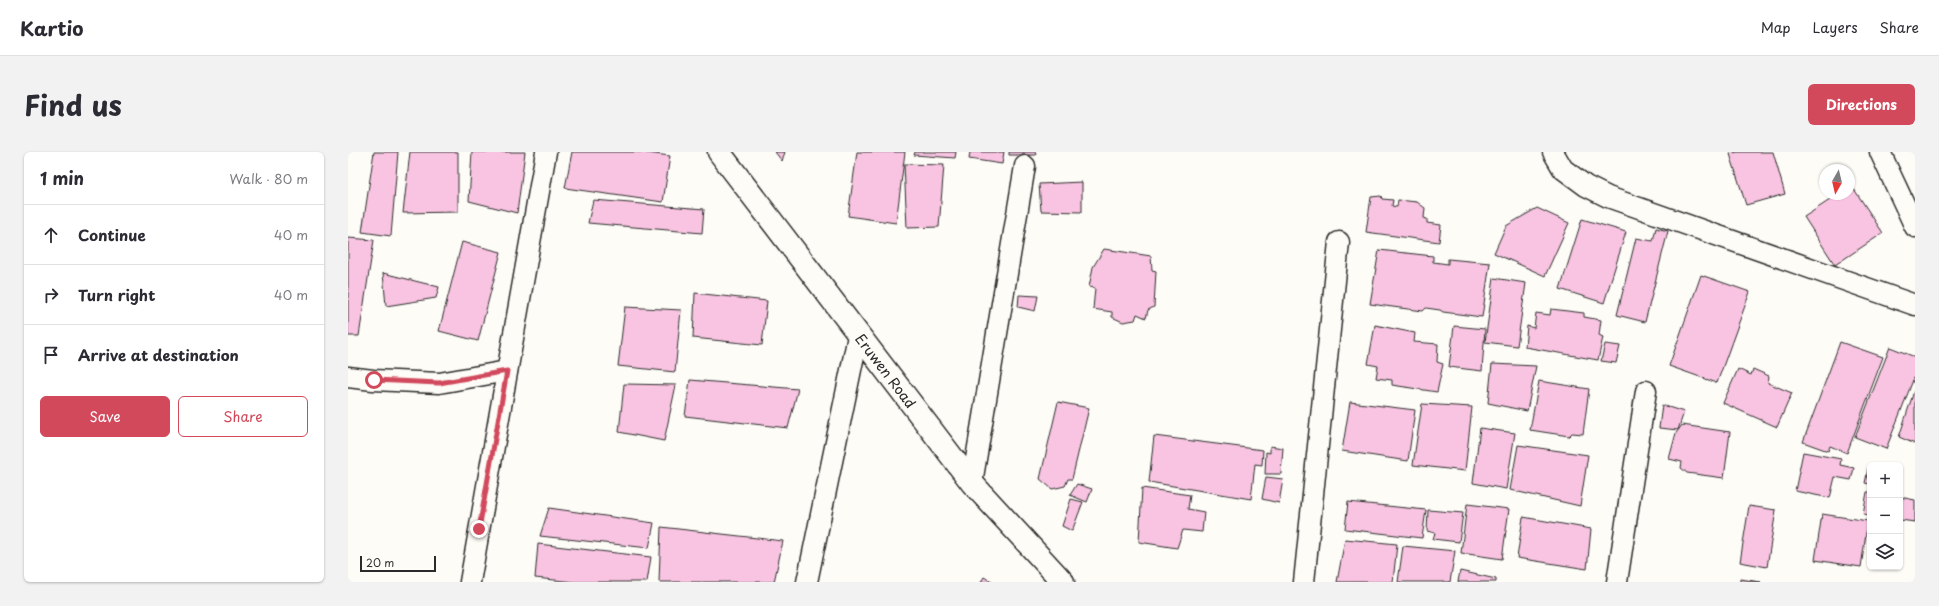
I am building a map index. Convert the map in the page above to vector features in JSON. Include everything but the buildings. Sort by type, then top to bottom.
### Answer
[{"type":"street","points":[[470,582],[546,152]]},
{"type":"street","name":"Eruwen Road","points":[[719,152],[858,336],[972,483],[1063,582]]},
{"type":"street","points":[[1553,152],[1563,169],[1586,186],[1608,197],[1915,305]]},
{"type":"street","points":[[1880,152],[1915,227]]},
{"type":"street","points":[[972,483],[1025,166]]},
{"type":"street","points":[[1304,582],[1339,242]]},
{"type":"street","points":[[807,582],[858,336]]},
{"type":"street","points":[[348,377],[374,380],[439,383],[507,371]]},
{"type":"street","points":[[1617,582],[1646,391]]},
{"type":"route","points":[[374,380],[439,383],[507,371],[479,529]]}]
